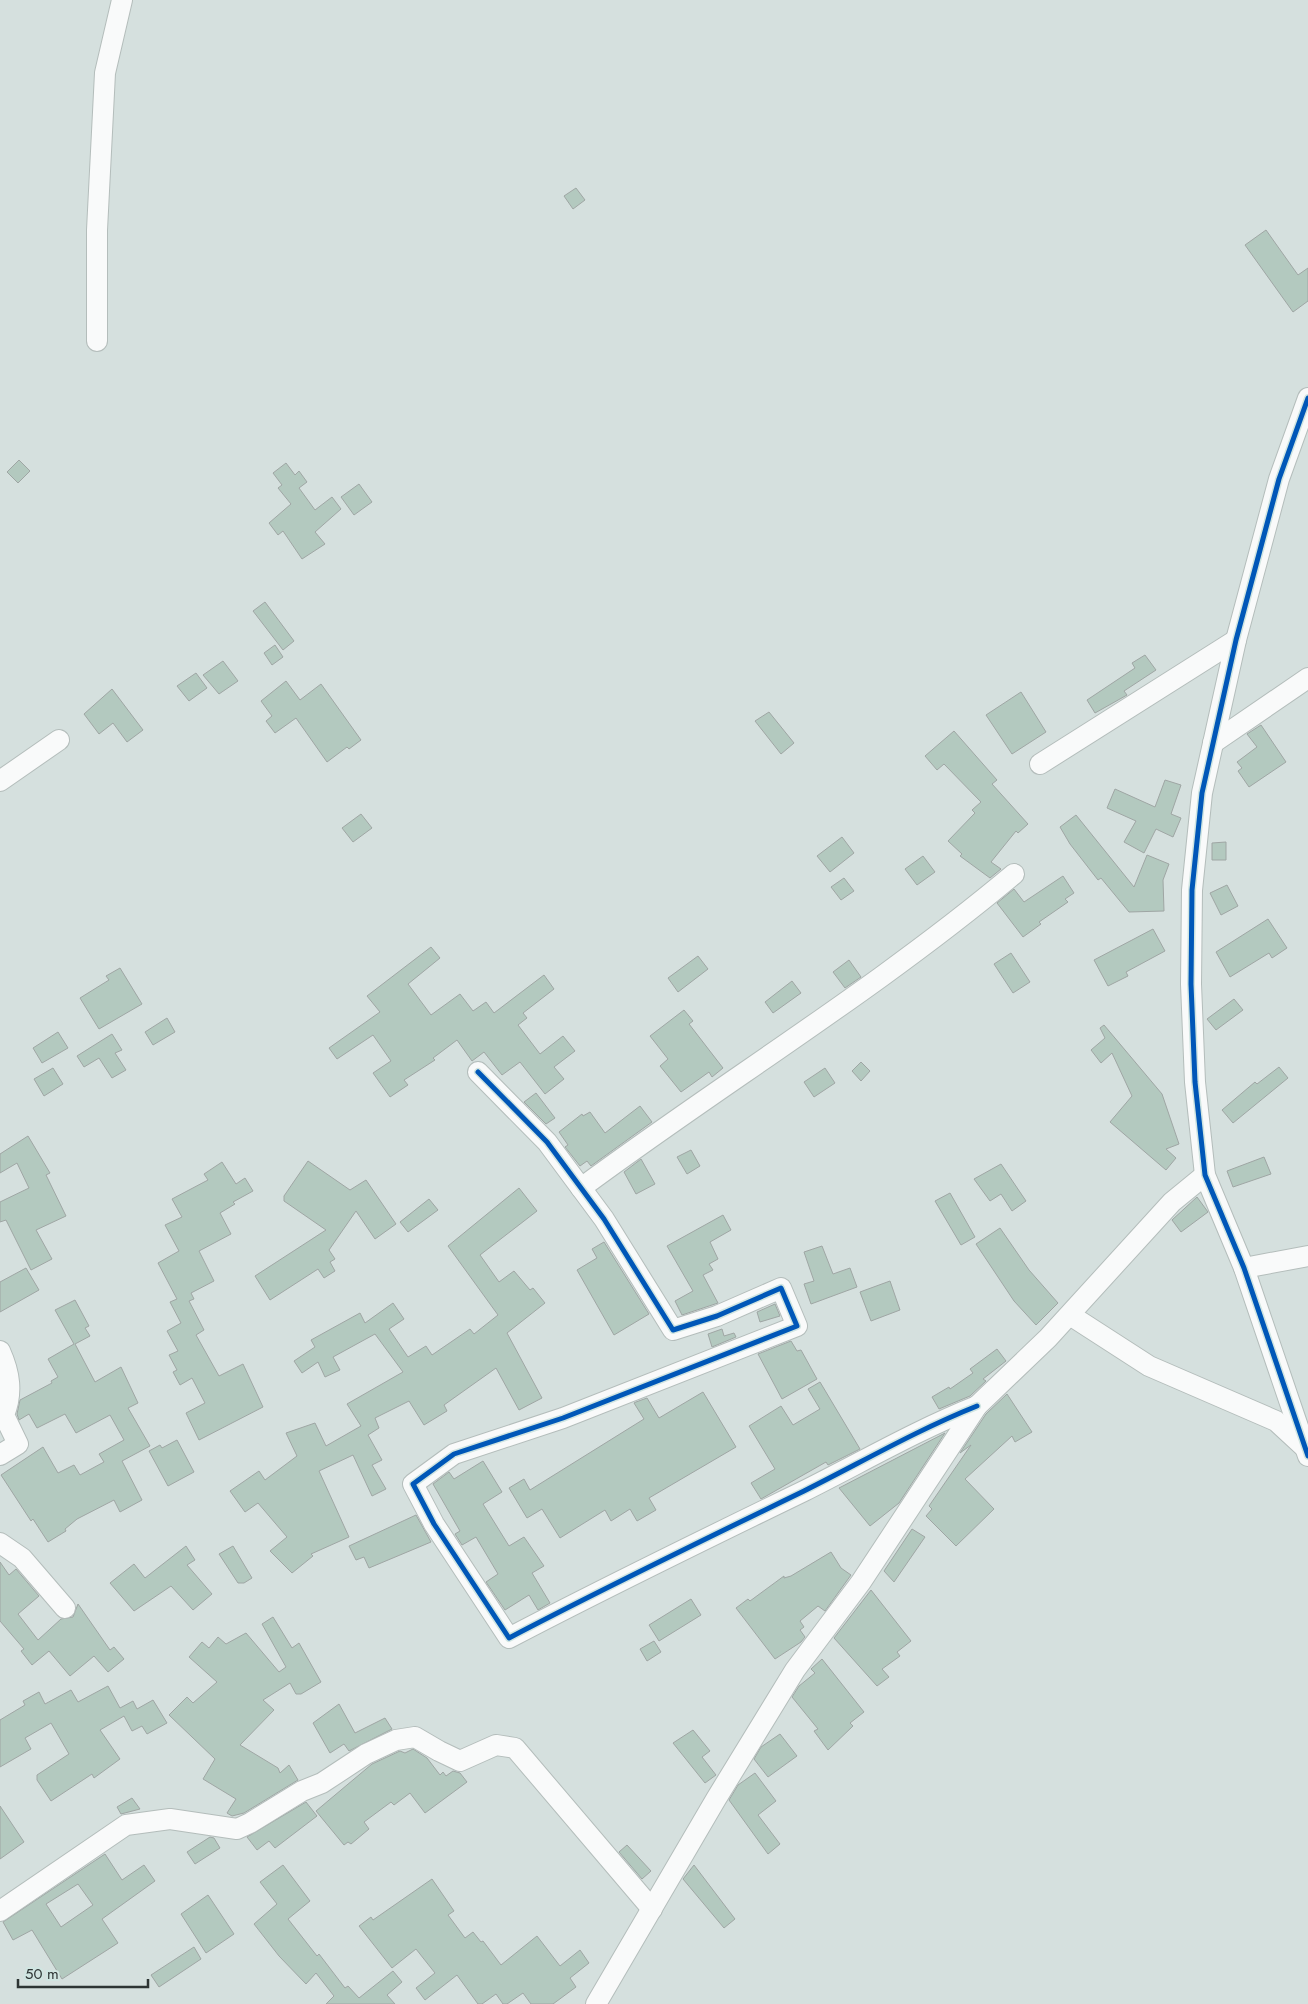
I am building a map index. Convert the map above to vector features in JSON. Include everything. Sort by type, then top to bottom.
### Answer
[{"type":"street","points":[[97,341],[97,230],[105,73],[122,0]]},
{"type":"street","points":[[1306,1452],[1244,1268],[1205,1175],[1195,1082],[1191,984],[1192,890],[1202,794],[1236,640],[1279,480],[1308,398]]},
{"type":"street","points":[[1040,764],[1236,640]]},
{"type":"street","points":[[1213,743],[1308,678]]},
{"type":"street","points":[[0,781],[59,740]]},
{"type":"street","points":[[581,1188],[663,1127],[956,922],[1014,874]]},
{"type":"street","points":[[478,1072],[548,1142],[604,1220],[673,1330],[717,1316],[781,1288],[798,1326],[563,1418],[454,1454],[413,1484],[434,1524],[509,1638],[624,1577],[806,1490],[937,1422],[978,1406]]},
{"type":"street","points":[[596,2004],[795,1670],[861,1582],[978,1406],[1070,1315],[1172,1202],[1205,1175]]},
{"type":"street","points":[[1244,1268],[1308,1256]]},
{"type":"street","points":[[1070,1315],[1149,1366],[1276,1421],[1306,1452]]},
{"type":"street","points":[[0,1351],[9,1370],[9,1403],[4,1415],[18,1444],[0,1455]]},
{"type":"street","points":[[0,1543],[22,1558],[65,1608]]},
{"type":"street","points":[[0,1911],[126,1824],[170,1819],[237,1829],[302,1791],[322,1783],[366,1754],[396,1740],[415,1737],[460,1761],[496,1745],[515,1748],[652,1908]]},
{"type":"building","points":[[576,188],[585,200],[573,209],[564,196]]},
{"type":"building","points":[[1266,230],[1298,275],[1308,268],[1308,301],[1293,312],[1245,245]]},
{"type":"building","points":[[19,460],[30,471],[18,483],[7,472]]},
{"type":"building","points":[[286,463],[295,475],[299,471],[307,482],[299,488],[315,510],[332,497],[341,509],[315,532],[325,544],[302,559],[283,531],[278,535],[269,523],[291,504],[278,488],[282,485],[273,473]]},
{"type":"building","points":[[359,484],[372,502],[354,515],[341,497]]},
{"type":"building","points":[[265,602],[294,641],[283,650],[253,611]]},
{"type":"building","points":[[275,645],[283,657],[272,665],[264,653]]},
{"type":"building","points":[[1145,655],[1156,670],[1124,691],[1127,695],[1095,713],[1087,700],[1135,668],[1132,663]]},
{"type":"building","points":[[223,661],[238,681],[219,694],[203,675]]},
{"type":"building","points":[[196,673],[207,688],[189,701],[177,686]]},
{"type":"building","points":[[286,681],[300,700],[321,684],[361,740],[349,749],[347,747],[327,762],[296,718],[275,733],[266,721],[272,716],[261,701]]},
{"type":"building","points":[[112,689],[143,730],[127,742],[113,723],[99,734],[84,714]]},
{"type":"building","points":[[1021,692],[1046,732],[1012,754],[986,715]]},
{"type":"building","points":[[769,712],[794,743],[781,754],[755,721]]},
{"type":"building","points":[[1261,725],[1286,762],[1249,787],[1238,771],[1242,768],[1237,762],[1257,747],[1247,734]]},
{"type":"building","points":[[954,731],[997,780],[992,784],[1028,824],[1018,833],[1016,831],[991,862],[1001,869],[990,878],[960,856],[962,854],[948,841],[975,813],[972,810],[981,802],[944,764],[937,770],[925,756]]},
{"type":"building","points":[[1165,780],[1181,785],[1171,814],[1181,818],[1173,837],[1156,829],[1144,853],[1124,842],[1136,821],[1107,808],[1115,789],[1155,807]]},
{"type":"building","points":[[361,814],[372,828],[353,842],[342,828]]},
{"type":"building","points":[[1076,815],[1134,887],[1147,855],[1169,864],[1163,880],[1164,911],[1129,912],[1101,878],[1098,880],[1070,844],[1060,827]]},
{"type":"building","points":[[842,837],[854,853],[830,872],[817,856]]},
{"type":"building","points":[[1226,842],[1226,860],[1212,860],[1212,843]]},
{"type":"building","points":[[923,856],[935,872],[917,885],[905,869]]},
{"type":"building","points":[[1063,876],[1074,893],[1065,899],[1068,902],[1039,922],[1041,924],[1023,937],[997,903],[1014,889],[1024,902]]},
{"type":"building","points":[[844,878],[854,891],[841,900],[831,887]]},
{"type":"building","points":[[1227,885],[1238,906],[1221,915],[1210,893]]},
{"type":"building","points":[[1268,919],[1287,948],[1272,958],[1269,953],[1230,977],[1216,952]]},
{"type":"building","points":[[1153,929],[1165,951],[1126,972],[1128,976],[1108,986],[1094,960]]},
{"type":"building","points":[[431,947],[440,958],[408,984],[431,1015],[460,994],[473,1011],[486,1002],[494,1013],[544,975],[554,989],[523,1013],[527,1018],[518,1025],[540,1054],[563,1036],[575,1051],[554,1067],[564,1079],[545,1094],[520,1062],[502,1075],[484,1052],[472,1061],[457,1040],[433,1058],[435,1060],[404,1080],[408,1085],[390,1097],[373,1073],[391,1061],[373,1035],[337,1059],[329,1048],[380,1012],[367,996]]},
{"type":"building","points":[[1011,953],[1030,982],[1013,993],[994,964]]},
{"type":"building","points":[[698,956],[708,969],[678,992],[668,978]]},
{"type":"building","points":[[849,960],[861,977],[845,988],[833,972]]},
{"type":"building","points":[[120,968],[142,1004],[99,1029],[80,998],[109,980],[106,976]]},
{"type":"building","points":[[792,981],[801,993],[773,1013],[765,1002]]},
{"type":"building","points":[[1234,999],[1243,1010],[1216,1030],[1207,1019]]},
{"type":"building","points":[[684,1010],[693,1021],[689,1024],[723,1068],[712,1077],[709,1072],[681,1092],[660,1066],[668,1059],[650,1036]]},
{"type":"building","points":[[167,1018],[175,1032],[153,1045],[145,1032]]},
{"type":"building","points":[[1104,1025],[1162,1094],[1179,1144],[1166,1149],[1176,1158],[1166,1170],[1110,1122],[1132,1096],[1112,1053],[1101,1063],[1091,1050],[1105,1038],[1100,1028]]},
{"type":"building","points":[[58,1032],[68,1048],[42,1063],[33,1048]]},
{"type":"building","points":[[112,1034],[122,1050],[115,1053],[126,1070],[112,1078],[99,1058],[84,1067],[77,1056]]},
{"type":"building","points":[[861,1062],[870,1071],[861,1081],[852,1071]]},
{"type":"building","points":[[1279,1067],[1288,1078],[1233,1123],[1222,1110],[1255,1082],[1257,1084]]},
{"type":"building","points":[[53,1068],[63,1084],[44,1096],[34,1079]]},
{"type":"building","points":[[825,1068],[835,1083],[814,1097],[804,1082]]},
{"type":"building","points":[[536,1093],[555,1118],[546,1124],[524,1102]]},
{"type":"building","points":[[640,1106],[652,1122],[591,1166],[587,1161],[580,1166],[565,1147],[568,1145],[559,1132],[582,1114],[583,1116],[590,1112],[605,1133]]},
{"type":"building","points":[[28,1136],[50,1173],[46,1175],[66,1216],[36,1230],[52,1259],[31,1270],[6,1220],[0,1222],[0,1202],[29,1188],[17,1163],[0,1173],[0,1154]]},
{"type":"building","points":[[691,1150],[700,1166],[687,1174],[677,1157]]},
{"type":"building","points":[[1264,1157],[1271,1174],[1233,1187],[1227,1171]]},
{"type":"building","points":[[641,1159],[655,1184],[636,1194],[624,1172]]},
{"type":"building","points":[[308,1161],[350,1190],[366,1180],[396,1224],[375,1239],[356,1211],[329,1250],[335,1259],[330,1262],[335,1271],[324,1278],[318,1269],[270,1300],[255,1276],[326,1230],[284,1201],[284,1196]]},
{"type":"building","points":[[222,1162],[236,1184],[245,1178],[253,1191],[233,1202],[235,1204],[220,1213],[231,1234],[199,1251],[214,1281],[191,1293],[194,1299],[189,1301],[204,1330],[196,1335],[219,1376],[243,1364],[263,1407],[199,1440],[186,1413],[205,1403],[192,1378],[180,1385],[173,1372],[177,1370],[169,1355],[178,1351],[167,1331],[181,1323],[170,1302],[177,1299],[158,1263],[179,1251],[165,1225],[182,1217],[172,1199],[208,1180],[204,1174]]},
{"type":"building","points":[[1001,1164],[1026,1201],[1012,1211],[1001,1194],[990,1201],[974,1179]]},
{"type":"building","points":[[519,1188],[537,1211],[480,1255],[499,1282],[514,1271],[530,1290],[533,1288],[545,1303],[507,1333],[542,1398],[519,1410],[496,1368],[444,1405],[447,1411],[424,1425],[409,1401],[375,1418],[379,1428],[368,1435],[382,1460],[372,1465],[386,1489],[372,1496],[353,1455],[319,1471],[349,1537],[311,1554],[313,1556],[292,1573],[270,1551],[287,1537],[258,1503],[245,1512],[230,1491],[259,1471],[265,1480],[297,1456],[286,1433],[315,1423],[326,1446],[361,1426],[347,1404],[403,1372],[375,1334],[333,1357],[340,1370],[325,1377],[318,1362],[302,1373],[294,1361],[315,1347],[311,1340],[360,1313],[365,1323],[393,1303],[404,1319],[389,1329],[408,1357],[426,1346],[432,1355],[470,1329],[474,1334],[498,1315],[448,1246]]},
{"type":"building","points":[[950,1193],[975,1237],[961,1245],[935,1201]]},
{"type":"building","points":[[1197,1197],[1208,1212],[1181,1232],[1172,1220]]},
{"type":"building","points":[[429,1199],[438,1210],[408,1232],[400,1222]]},
{"type":"building","points":[[723,1215],[731,1230],[710,1242],[718,1259],[709,1264],[713,1270],[703,1275],[718,1303],[682,1315],[675,1301],[693,1291],[667,1246]]},
{"type":"building","points":[[1000,1228],[1029,1270],[1058,1303],[1036,1325],[1014,1301],[976,1244]]},
{"type":"building","points":[[604,1242],[649,1314],[614,1335],[577,1270],[597,1258],[592,1249]]},
{"type":"building","points":[[822,1246],[833,1274],[850,1268],[857,1287],[811,1304],[804,1284],[814,1281],[804,1252]]},
{"type":"building","points":[[26,1268],[39,1290],[0,1312],[0,1282]]},
{"type":"building","points":[[890,1281],[900,1310],[871,1321],[860,1292]]},
{"type":"building","points":[[75,1300],[89,1326],[85,1328],[90,1336],[75,1344],[95,1382],[121,1367],[138,1403],[128,1408],[150,1446],[122,1461],[142,1500],[120,1512],[114,1500],[77,1519],[65,1529],[66,1531],[48,1542],[33,1519],[31,1521],[1,1475],[43,1447],[58,1473],[74,1465],[80,1475],[104,1462],[99,1454],[124,1440],[110,1415],[76,1433],[65,1414],[37,1428],[29,1414],[19,1420],[17,1414],[20,1400],[52,1383],[51,1381],[58,1377],[48,1359],[74,1344],[55,1310]]},
{"type":"building","points":[[775,1304],[780,1316],[760,1322],[757,1312]]},
{"type":"building","points":[[722,1329],[724,1336],[734,1333],[736,1337],[712,1347],[708,1334]]},
{"type":"building","points":[[791,1341],[797,1351],[801,1350],[817,1379],[782,1399],[758,1354]]},
{"type":"building","points":[[997,1349],[1006,1361],[983,1379],[986,1381],[970,1396],[939,1409],[932,1397],[949,1387],[950,1389],[973,1373],[970,1369]]},
{"type":"building","points":[[820,1382],[860,1449],[828,1465],[826,1462],[761,1499],[751,1483],[775,1469],[749,1426],[781,1406],[793,1425],[820,1409],[808,1389]]},
{"type":"building","points":[[703,1392],[736,1447],[649,1498],[656,1510],[637,1521],[630,1509],[611,1521],[605,1510],[560,1538],[542,1509],[527,1518],[509,1488],[524,1479],[530,1490],[644,1419],[634,1403],[636,1402],[647,1398],[659,1418]]},
{"type":"building","points":[[1007,1394],[1032,1432],[1015,1442],[1012,1436],[965,1479],[994,1509],[956,1546],[926,1516],[932,1509],[929,1506],[971,1445],[960,1453],[986,1414]]},
{"type":"building","points":[[945,1433],[899,1503],[870,1526],[839,1488]]},
{"type":"building","points":[[177,1440],[194,1472],[168,1486],[149,1451],[160,1445],[162,1448]]},
{"type":"building","points":[[483,1461],[502,1492],[483,1504],[509,1546],[524,1537],[544,1566],[532,1573],[550,1603],[538,1610],[529,1595],[505,1610],[486,1582],[498,1574],[476,1537],[462,1545],[455,1534],[460,1531],[433,1484],[449,1472],[454,1479]]},
{"type":"building","points":[[416,1515],[431,1542],[369,1568],[364,1557],[356,1560],[349,1546]]},
{"type":"building","points":[[912,1529],[925,1537],[894,1582],[884,1571]]},
{"type":"building","points":[[186,1546],[195,1560],[187,1565],[212,1594],[193,1610],[171,1586],[134,1611],[110,1583],[134,1564],[145,1578]]},
{"type":"building","points":[[233,1546],[252,1578],[244,1583],[238,1583],[219,1554]]},
{"type":"building","points":[[831,1552],[841,1568],[851,1575],[825,1611],[818,1606],[800,1621],[804,1627],[800,1630],[805,1637],[801,1642],[775,1659],[736,1608],[748,1599],[750,1601],[784,1576],[784,1578],[791,1576]]},
{"type":"building","points":[[0,1562],[9,1575],[16,1569],[39,1596],[18,1614],[38,1640],[61,1619],[73,1617],[78,1604],[110,1650],[114,1647],[124,1659],[108,1672],[94,1656],[70,1676],[49,1651],[32,1665],[21,1651],[24,1649],[0,1621]]},
{"type":"building","points":[[871,1590],[911,1641],[897,1652],[900,1656],[882,1669],[889,1677],[877,1686],[834,1638]]},
{"type":"building","points":[[691,1599],[701,1615],[659,1641],[649,1625]]},
{"type":"building","points":[[273,1617],[292,1648],[299,1643],[321,1682],[301,1694],[296,1694],[290,1683],[263,1700],[274,1710],[240,1745],[278,1768],[280,1773],[289,1765],[298,1780],[244,1813],[232,1816],[227,1813],[236,1799],[203,1779],[215,1759],[169,1715],[187,1697],[193,1703],[217,1682],[189,1657],[202,1642],[209,1648],[218,1637],[226,1644],[246,1633],[279,1672],[286,1667],[262,1624]]},
{"type":"building","points":[[654,1641],[661,1652],[647,1661],[640,1649]]},
{"type":"building","points":[[822,1659],[864,1712],[850,1723],[853,1726],[828,1750],[814,1731],[818,1729],[792,1697],[799,1686],[815,1673],[811,1669]]},
{"type":"building","points":[[108,1686],[120,1708],[133,1701],[137,1709],[153,1700],[167,1723],[147,1734],[142,1726],[132,1731],[124,1716],[100,1730],[120,1759],[94,1778],[92,1774],[51,1801],[37,1780],[37,1775],[69,1754],[51,1723],[25,1738],[31,1749],[0,1767],[0,1720],[25,1705],[23,1701],[39,1692],[45,1704],[71,1690],[78,1702]]},
{"type":"building","points":[[339,1704],[355,1733],[385,1718],[392,1729],[349,1751],[344,1744],[330,1753],[313,1723]]},
{"type":"building","points":[[693,1730],[710,1751],[702,1757],[716,1775],[705,1783],[673,1743]]},
{"type":"building","points":[[780,1734],[797,1756],[768,1777],[754,1759],[761,1747]]},
{"type":"building","points":[[413,1749],[427,1758],[440,1775],[443,1772],[446,1776],[453,1771],[460,1773],[467,1782],[425,1813],[410,1793],[394,1805],[391,1802],[364,1822],[369,1829],[351,1844],[348,1842],[344,1845],[316,1811],[372,1764],[400,1751],[405,1753]]},
{"type":"building","points":[[755,1773],[776,1801],[758,1815],[780,1844],[768,1854],[729,1800],[738,1785]]},
{"type":"building","points":[[132,1798],[140,1809],[121,1814],[117,1807]]},
{"type":"building","points":[[306,1802],[317,1816],[275,1848],[269,1841],[257,1850],[247,1837]]},
{"type":"building","points":[[0,1806],[24,1842],[0,1859]]},
{"type":"building","points":[[210,1837],[214,1838],[220,1848],[195,1864],[187,1852]]},
{"type":"building","points":[[627,1845],[651,1871],[642,1879],[619,1852]]},
{"type":"building","points":[[105,1854],[122,1880],[144,1865],[155,1881],[102,1919],[118,1943],[62,1979],[32,1930],[13,1940],[3,1922]],"holes":[[[78,1884],[93,1905],[61,1927],[46,1904]]]},
{"type":"building","points":[[283,1865],[310,1901],[288,1919],[317,1956],[319,1954],[345,1988],[348,1986],[359,1998],[393,1971],[402,1982],[387,1995],[395,2004],[326,2004],[334,1996],[316,1973],[306,1984],[279,1956],[254,1924],[277,1904],[260,1882]]},
{"type":"building","points":[[694,1865],[735,1919],[724,1928],[683,1879]]},
{"type":"building","points":[[432,1879],[454,1911],[448,1915],[465,1938],[473,1932],[481,1942],[483,1941],[501,1965],[537,1936],[560,1966],[580,1950],[589,1963],[570,1978],[576,1987],[553,2004],[531,2004],[523,1993],[507,2004],[503,2004],[496,1994],[482,2004],[478,2004],[457,1975],[425,2000],[416,1988],[435,1973],[416,1949],[392,1968],[359,1926],[371,1917],[373,1920]]},
{"type":"building","points":[[208,1895],[234,1934],[206,1953],[181,1914]]},
{"type":"building","points":[[194,1947],[201,1959],[159,1987],[151,1975]]},
{"type":"cycle path","points":[[1308,398],[1279,479],[1236,640],[1202,793],[1192,890],[1191,984],[1195,1082],[1205,1175],[1244,1268],[1308,1456]]},
{"type":"cycle path","points":[[478,1072],[547,1142],[604,1219],[673,1330],[717,1316],[781,1288],[797,1326],[563,1418],[454,1454],[413,1484],[434,1524],[509,1638],[911,1436],[977,1406]]}]
